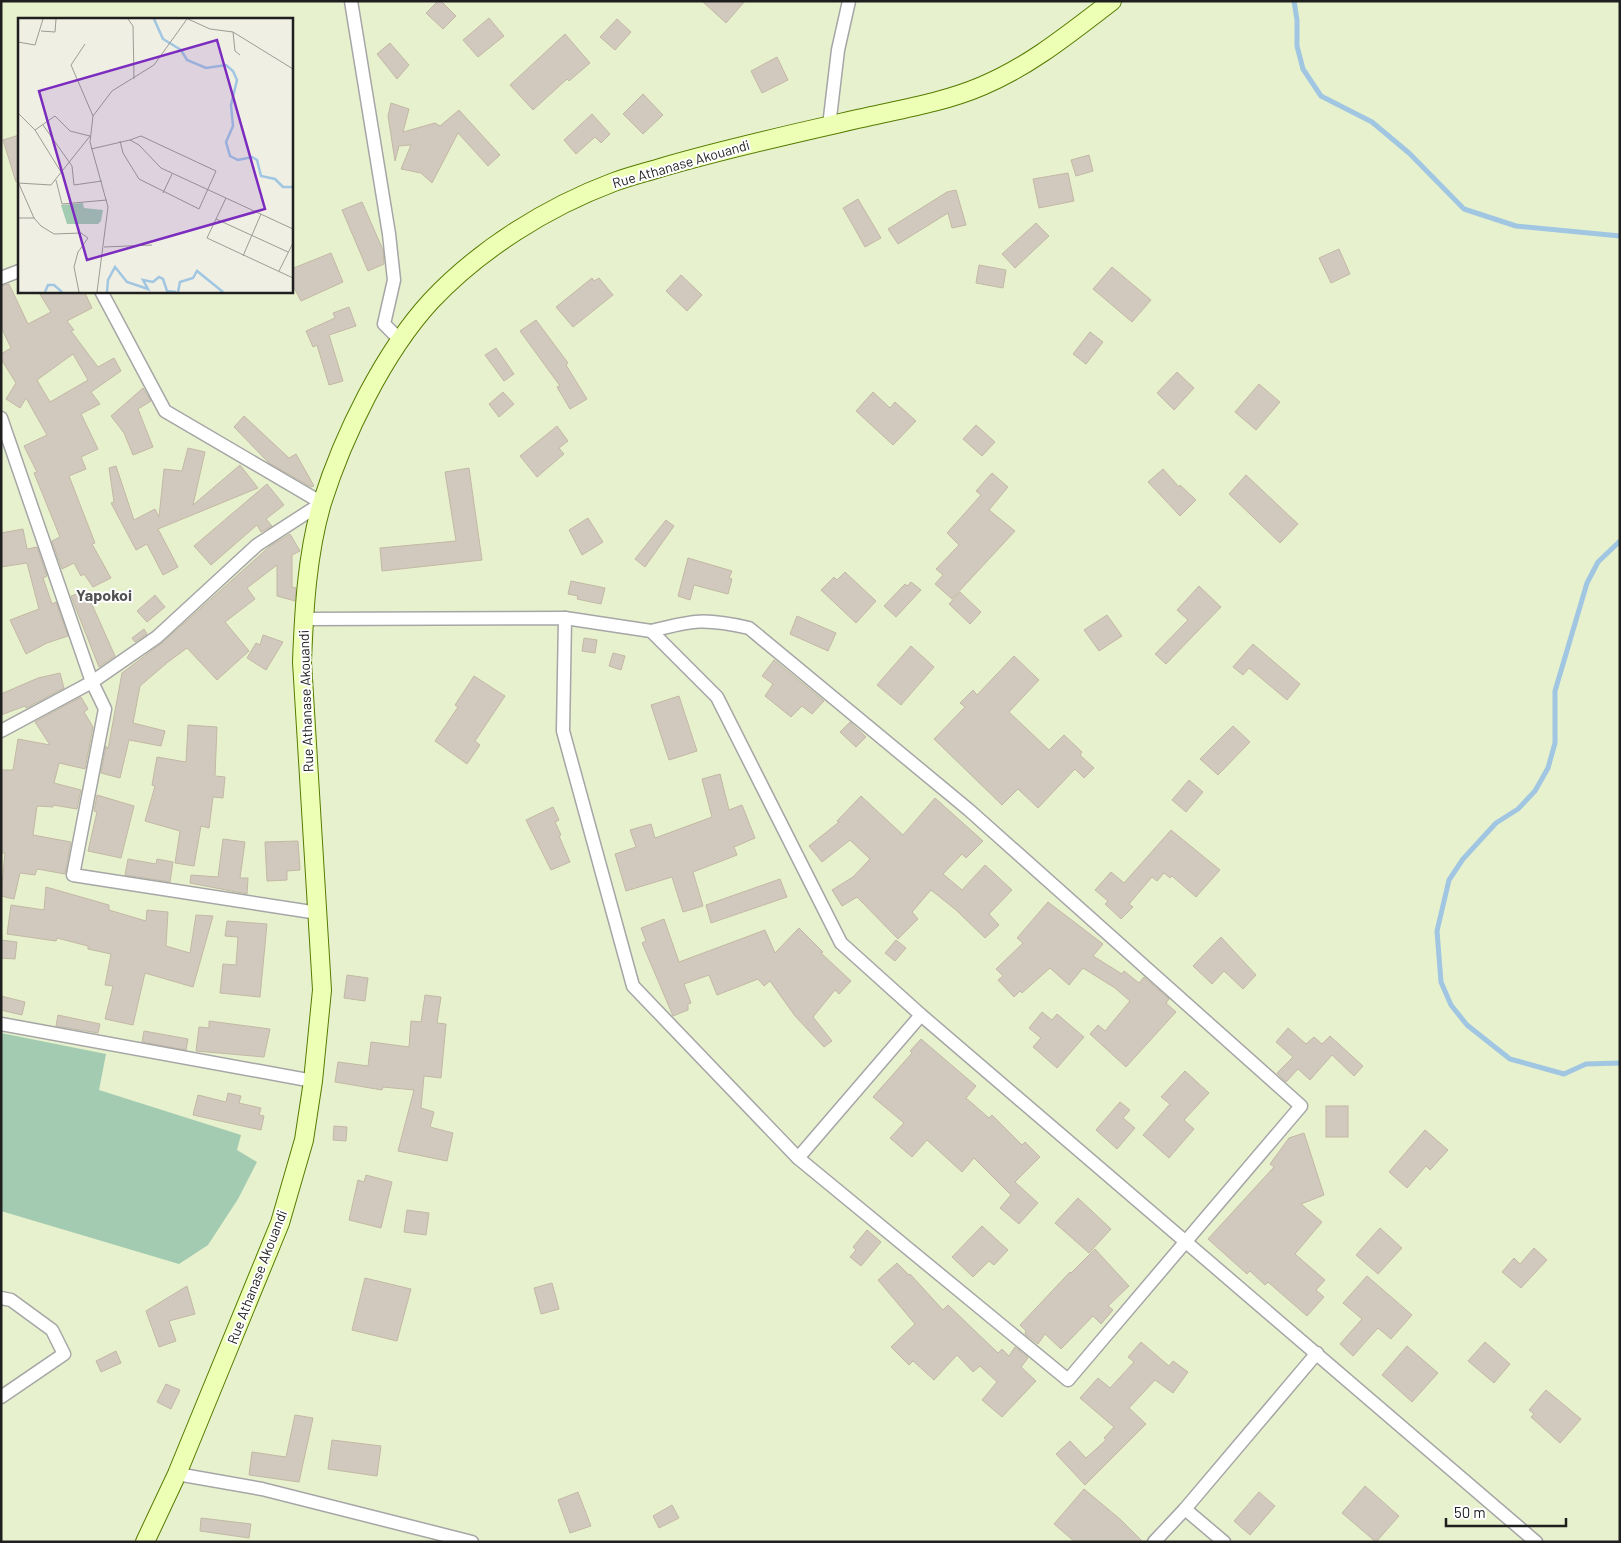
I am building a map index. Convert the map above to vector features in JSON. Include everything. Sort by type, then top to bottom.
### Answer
[{"type":"street","points":[[351,1],[389,234],[394,280],[384,324],[401,341]]},
{"type":"street","points":[[829,126],[838,50],[849,1]]},
{"type":"street","name":"Rue Athanase Akouandi","points":[[145,1542],[177,1474],[280,1223],[304,1140],[313,1082],[322,990],[302,662],[303,619],[310,558],[322,504],[347,436],[375,382],[401,341],[431,301],[472,264],[516,232],[556,209],[623,179],[694,158],[923,104],[980,87],[1031,62],[1112,1]]},
{"type":"street","points":[[1,278],[18,271]]},
{"type":"street","points":[[1,732],[92,682],[157,637],[257,545],[322,504],[165,411],[102,292]]},
{"type":"street","points":[[1,418],[92,682],[104,709],[73,875],[318,913]]},
{"type":"street","points":[[303,619],[566,618],[651,631],[693,621],[712,620],[749,628],[969,810],[1301,1106],[1068,1380],[798,1158],[633,986],[563,731],[566,618]]},
{"type":"street","points":[[651,631],[717,697],[841,943],[921,1015],[1536,1542]]},
{"type":"street","points":[[798,1158],[921,1015]]},
{"type":"street","points":[[1,1024],[313,1082]]},
{"type":"street","points":[[1,1298],[11,1300],[52,1330],[64,1354],[1,1397]]},
{"type":"street","points":[[1154,1542],[1186,1509],[1317,1353]]},
{"type":"street","points":[[177,1474],[262,1489],[472,1542]]},
{"type":"street","points":[[1186,1509],[1224,1542]]},
{"type":"green space","points":[[1,1],[1620,1],[1620,1542],[1,1542]]},
{"type":"green space","points":[[1,1033],[106,1054],[99,1090],[241,1135],[237,1150],[257,1162],[238,1199],[208,1245],[179,1264],[1,1211]]},
{"type":"building","points":[[438,1],[441,1],[456,16],[443,29],[426,13]]},
{"type":"building","points":[[702,1],[745,1],[726,23]]},
{"type":"building","points":[[489,18],[504,36],[478,57],[463,40]]},
{"type":"building","points":[[617,19],[631,32],[615,50],[600,37]]},
{"type":"building","points":[[565,34],[590,63],[569,81],[567,79],[533,110],[510,85]]},
{"type":"building","points":[[390,43],[409,65],[397,79],[377,54]]},
{"type":"building","points":[[777,57],[788,80],[762,93],[751,71]]},
{"type":"building","points":[[643,94],[663,115],[643,134],[623,114]]},
{"type":"building","points":[[391,103],[409,109],[403,132],[435,123],[440,126],[459,110],[500,155],[488,166],[458,133],[432,183],[421,173],[401,169],[411,145],[399,146],[395,161],[388,116]]},
{"type":"building","points":[[592,114],[610,134],[601,143],[595,137],[576,154],[564,140]]},
{"type":"building","points":[[18,135],[18,181],[16,182],[3,140]]},
{"type":"building","points":[[1089,155],[1093,171],[1076,176],[1071,160]]},
{"type":"building","points":[[1068,173],[1074,201],[1039,208],[1033,179]]},
{"type":"building","points":[[956,190],[966,225],[952,228],[948,213],[898,244],[888,229],[947,192]]},
{"type":"building","points":[[858,199],[881,238],[865,247],[843,208]]},
{"type":"building","points":[[362,202],[383,250],[384,264],[368,271],[342,210]]},
{"type":"building","points":[[1036,223],[1049,236],[1015,268],[1002,254]]},
{"type":"building","points":[[1339,249],[1350,274],[1331,283],[1319,258]]},
{"type":"building","points":[[331,253],[343,282],[301,301],[292,284],[292,269]]},
{"type":"building","points":[[979,265],[1006,270],[1003,288],[976,283]]},
{"type":"building","points":[[1112,267],[1151,300],[1132,322],[1093,289]]},
{"type":"building","points":[[681,275],[702,295],[687,311],[666,291]]},
{"type":"building","points":[[592,278],[594,281],[599,278],[613,295],[573,327],[556,307]]},
{"type":"building","points":[[9,284],[28,324],[51,312],[39,292],[84,292],[92,308],[67,321],[74,330],[71,331],[98,367],[114,358],[121,371],[91,392],[100,404],[81,414],[98,449],[81,457],[86,469],[69,476],[95,543],[92,544],[111,578],[93,587],[84,574],[81,576],[74,563],[62,569],[52,541],[60,537],[34,473],[37,472],[24,446],[47,435],[26,398],[20,408],[6,399],[16,383],[1,359],[1,354],[11,348],[1,327],[1,286]],"holes":[[[73,354],[88,380],[50,402],[37,380]]]},
{"type":"building","points":[[349,307],[356,326],[329,335],[343,381],[329,385],[317,345],[313,347],[306,331],[335,318],[333,313]]},
{"type":"building","points":[[536,320],[568,363],[566,365],[587,399],[570,409],[557,387],[560,386],[520,331]]},
{"type":"building","points":[[1090,332],[1103,342],[1086,364],[1073,354]]},
{"type":"building","points":[[496,348],[514,374],[504,381],[485,355]]},
{"type":"building","points":[[1177,372],[1194,388],[1174,410],[1157,393]]},
{"type":"building","points":[[1259,384],[1280,402],[1256,430],[1235,412]]},
{"type":"building","points":[[143,388],[151,401],[138,409],[153,447],[133,455],[124,433],[111,416]]},
{"type":"building","points":[[503,392],[514,404],[499,417],[489,404]]},
{"type":"building","points":[[873,392],[890,408],[895,402],[916,421],[893,445],[856,411]]},
{"type":"building","points":[[244,416],[289,458],[296,454],[314,486],[311,487],[269,463],[234,427]]},
{"type":"building","points":[[976,425],[995,442],[982,456],[963,439]]},
{"type":"building","points":[[557,426],[568,441],[559,448],[564,454],[537,477],[520,456]]},
{"type":"building","points":[[188,448],[205,452],[193,505],[240,465],[258,488],[158,529],[178,567],[163,575],[147,544],[136,550],[111,503],[114,502],[109,468],[116,466],[134,520],[155,509],[159,517],[164,469],[182,471]]},
{"type":"building","points":[[469,468],[482,560],[382,571],[380,548],[456,541],[445,472]]},
{"type":"building","points":[[1163,469],[1179,487],[1180,485],[1196,500],[1180,516],[1148,482]]},
{"type":"building","points":[[992,473],[1008,487],[989,510],[1015,531],[952,599],[935,584],[943,575],[936,569],[959,545],[947,533],[981,495],[976,491]]},
{"type":"building","points":[[1246,475],[1298,524],[1280,543],[1229,494]]},
{"type":"building","points":[[267,484],[284,505],[266,519],[272,526],[261,532],[257,525],[211,565],[194,546]]},
{"type":"building","points":[[588,518],[603,542],[582,555],[569,530]]},
{"type":"building","points":[[666,520],[674,526],[645,567],[635,559]]},
{"type":"building","points":[[23,529],[27,549],[37,547],[47,576],[43,578],[52,604],[56,602],[68,636],[47,643],[26,654],[10,620],[39,609],[27,563],[1,567],[1,533]]},
{"type":"building","points":[[290,534],[300,551],[292,555],[292,587],[296,588],[295,601],[277,596],[277,565],[247,588],[255,599],[225,622],[249,651],[217,680],[187,648],[168,662],[140,686],[133,723],[165,731],[161,746],[129,740],[120,778],[101,773],[106,746],[108,749],[122,673],[162,643],[270,546]]},
{"type":"building","points":[[688,558],[732,571],[729,578],[732,579],[728,594],[694,585],[690,600],[678,596]]},
{"type":"building","points":[[845,572],[876,601],[856,623],[821,590],[834,577],[837,580]]},
{"type":"building","points":[[571,581],[605,588],[601,604],[577,599],[578,596],[568,594]]},
{"type":"building","points":[[911,582],[921,590],[896,617],[884,606],[905,584],[907,586]]},
{"type":"building","points":[[1199,586],[1221,607],[1166,664],[1155,654],[1188,620],[1177,610]]},
{"type":"building","points":[[86,591],[115,656],[99,667],[71,596]]},
{"type":"building","points":[[960,592],[981,612],[970,624],[949,604]]},
{"type":"building","points":[[155,595],[165,607],[147,622],[137,611]]},
{"type":"building","points":[[1107,615],[1122,636],[1099,651],[1084,630]]},
{"type":"building","points":[[797,616],[836,633],[828,651],[790,634]]},
{"type":"building","points":[[144,629],[147,634],[135,642],[132,638]]},
{"type":"building","points":[[263,635],[283,642],[266,670],[247,658],[256,643],[260,645]]},
{"type":"building","points":[[584,638],[597,640],[595,653],[582,651]]},
{"type":"building","points":[[1253,644],[1300,684],[1287,700],[1249,668],[1243,675],[1233,667]]},
{"type":"building","points":[[911,646],[934,667],[901,705],[877,685]]},
{"type":"building","points":[[613,653],[625,656],[621,670],[609,666]]},
{"type":"building","points":[[1014,656],[1039,680],[1009,712],[1049,750],[1064,735],[1082,752],[1080,755],[1094,768],[1084,778],[1075,769],[1038,808],[1018,789],[1002,805],[934,739],[965,707],[960,703],[973,690],[977,695]]},
{"type":"building","points":[[774,660],[824,701],[812,714],[802,706],[791,717],[765,696],[773,684],[762,676]]},
{"type":"building","points":[[60,673],[64,688],[26,708],[25,706],[1,715],[1,694],[38,678]]},
{"type":"building","points":[[474,676],[505,696],[475,741],[480,745],[467,764],[435,741],[458,707],[455,705]]},
{"type":"building","points":[[679,696],[697,751],[669,760],[651,705]]},
{"type":"building","points":[[81,697],[88,709],[84,712],[93,727],[85,769],[59,763],[54,783],[81,790],[77,809],[53,805],[53,807],[37,806],[33,835],[71,842],[65,874],[37,869],[35,875],[20,873],[14,899],[1,896],[5,853],[1,853],[1,770],[13,770],[18,739],[50,745],[35,722]]},
{"type":"building","points":[[850,722],[866,737],[856,747],[840,732]]},
{"type":"building","points":[[188,725],[217,727],[215,776],[225,777],[223,798],[213,797],[209,828],[201,826],[194,866],[175,863],[180,831],[145,821],[155,786],[152,785],[157,757],[186,762]]},
{"type":"building","points":[[1233,726],[1250,742],[1218,775],[1200,759]]},
{"type":"building","points":[[720,774],[729,810],[742,805],[755,838],[734,847],[737,855],[693,872],[703,906],[683,912],[672,877],[626,891],[615,854],[636,847],[630,830],[651,824],[655,838],[712,817],[702,779]]},
{"type":"building","points":[[1189,780],[1203,792],[1186,812],[1172,800]]},
{"type":"building","points":[[97,795],[134,806],[121,858],[88,851],[97,812],[94,811]]},
{"type":"building","points":[[861,796],[903,835],[935,798],[983,841],[966,858],[962,854],[943,874],[962,890],[985,865],[1012,890],[989,914],[999,925],[985,938],[956,910],[931,890],[912,912],[918,919],[898,939],[857,897],[842,906],[832,890],[853,877],[870,859],[850,840],[822,862],[809,846],[839,822],[837,821]]},
{"type":"building","points":[[553,807],[559,820],[555,822],[561,835],[559,836],[570,862],[551,870],[526,820]]},
{"type":"building","points":[[1171,830],[1220,870],[1196,897],[1172,876],[1170,878],[1164,873],[1157,881],[1152,877],[1129,904],[1133,907],[1121,919],[1105,904],[1108,901],[1095,890],[1111,872],[1124,883]]},
{"type":"building","points":[[223,839],[245,842],[240,878],[248,878],[247,894],[190,883],[191,875],[218,877]]},
{"type":"building","points":[[298,841],[300,870],[287,871],[287,880],[267,881],[265,842]]},
{"type":"building","points":[[128,859],[156,864],[157,859],[173,862],[170,882],[125,875]]},
{"type":"building","points":[[780,879],[787,897],[711,923],[706,905]]},
{"type":"building","points":[[46,887],[109,905],[109,910],[146,921],[147,910],[168,912],[166,946],[190,953],[196,915],[213,916],[193,987],[145,973],[133,1025],[105,1019],[113,986],[105,985],[111,954],[88,949],[88,946],[57,938],[56,941],[7,934],[11,905],[44,910]]},
{"type":"building","points":[[1048,902],[1103,944],[1093,956],[1122,974],[1124,971],[1139,983],[1144,977],[1169,999],[1166,1003],[1176,1012],[1126,1067],[1090,1034],[1098,1025],[1105,1031],[1130,1001],[1115,988],[1083,968],[1069,985],[1050,968],[1022,993],[1020,991],[1014,997],[998,980],[1003,976],[996,969],[1023,943],[1017,938]]},
{"type":"building","points":[[664,919],[679,962],[765,930],[775,953],[799,928],[823,952],[821,953],[851,981],[839,994],[835,990],[813,1017],[832,1041],[824,1047],[795,1016],[770,981],[764,986],[758,979],[717,995],[709,975],[684,984],[691,1003],[688,1004],[688,1010],[673,1016],[642,943],[646,941],[641,928]]},
{"type":"building","points":[[227,921],[267,924],[260,997],[220,993],[223,964],[236,965],[238,937],[225,936]]},
{"type":"building","points":[[1221,937],[1256,975],[1243,989],[1224,971],[1212,984],[1193,966]]},
{"type":"building","points":[[1,940],[17,942],[15,959],[1,958]]},
{"type":"building","points":[[896,940],[906,948],[895,961],[885,953]]},
{"type":"building","points":[[347,975],[368,978],[365,1001],[344,998]]},
{"type":"building","points":[[425,995],[441,997],[437,1023],[446,1024],[441,1078],[424,1076],[421,1108],[434,1112],[430,1127],[453,1133],[447,1161],[398,1151],[414,1090],[383,1087],[382,1090],[335,1082],[338,1062],[368,1066],[371,1042],[409,1047],[411,1021],[421,1022]]},
{"type":"building","points":[[1,996],[25,1002],[22,1015],[1,1010]]},
{"type":"building","points":[[1042,1012],[1052,1020],[1057,1014],[1084,1037],[1057,1068],[1033,1047],[1041,1038],[1029,1028]]},
{"type":"building","points":[[58,1015],[100,1024],[98,1033],[56,1026]]},
{"type":"building","points":[[209,1021],[270,1029],[264,1057],[196,1051],[199,1027],[209,1028]]},
{"type":"building","points":[[1288,1028],[1306,1044],[1314,1037],[1322,1044],[1330,1036],[1363,1066],[1354,1076],[1332,1055],[1310,1080],[1298,1069],[1286,1082],[1277,1073],[1293,1057],[1276,1042]]},
{"type":"building","points":[[144,1031],[188,1039],[186,1050],[142,1042]]},
{"type":"building","points":[[921,1039],[976,1086],[966,1098],[989,1118],[992,1115],[1022,1145],[1025,1142],[1040,1157],[1015,1182],[1038,1203],[1019,1224],[1000,1208],[1011,1195],[974,1158],[962,1172],[927,1140],[912,1157],[890,1138],[904,1123],[873,1097],[912,1053],[910,1051]]},
{"type":"building","points":[[1185,1071],[1209,1093],[1184,1120],[1194,1129],[1169,1158],[1143,1135],[1170,1104],[1161,1097]]},
{"type":"building","points":[[228,1093],[241,1096],[239,1103],[261,1108],[259,1115],[264,1116],[261,1130],[193,1115],[198,1095],[226,1102]]},
{"type":"building","points":[[1120,1102],[1130,1110],[1123,1118],[1135,1128],[1117,1149],[1096,1130]]},
{"type":"building","points":[[1326,1106],[1348,1106],[1348,1137],[1326,1137]]},
{"type":"building","points":[[334,1126],[347,1127],[346,1141],[333,1140]]},
{"type":"building","points":[[1425,1130],[1448,1150],[1430,1170],[1426,1166],[1407,1188],[1389,1172]]},
{"type":"building","points":[[1304,1133],[1324,1195],[1301,1204],[1322,1222],[1295,1254],[1325,1280],[1316,1290],[1324,1297],[1307,1316],[1268,1282],[1265,1285],[1250,1271],[1247,1274],[1208,1239],[1274,1167],[1270,1164],[1289,1138]]},
{"type":"building","points":[[366,1175],[392,1182],[381,1228],[349,1220],[358,1180],[364,1182]]},
{"type":"building","points":[[1078,1198],[1111,1229],[1089,1253],[1055,1223]]},
{"type":"building","points":[[407,1210],[429,1213],[426,1235],[404,1232]]},
{"type":"building","points":[[982,1226],[1008,1250],[994,1265],[989,1261],[973,1277],[952,1257]]},
{"type":"building","points":[[1380,1228],[1402,1248],[1378,1274],[1356,1255]]},
{"type":"building","points":[[867,1230],[881,1242],[861,1266],[850,1257],[856,1250],[853,1247]]},
{"type":"building","points":[[1534,1248],[1547,1260],[1521,1288],[1502,1272],[1514,1258],[1520,1264]]},
{"type":"building","points":[[1095,1249],[1129,1286],[1108,1306],[1113,1310],[1101,1324],[1093,1316],[1061,1349],[1045,1334],[1038,1344],[1025,1334],[1026,1331],[1020,1325],[1070,1272]]},
{"type":"building","points":[[897,1263],[910,1274],[943,1310],[948,1305],[998,1353],[1002,1349],[1009,1356],[1015,1347],[1028,1358],[1021,1367],[1036,1381],[1002,1417],[982,1400],[997,1382],[980,1366],[973,1372],[957,1355],[934,1380],[913,1361],[909,1365],[891,1347],[915,1324],[878,1280]]},
{"type":"building","points":[[1367,1276],[1412,1315],[1391,1339],[1378,1328],[1353,1356],[1340,1344],[1362,1319],[1343,1303]]},
{"type":"building","points":[[365,1278],[411,1289],[397,1341],[352,1330]]},
{"type":"building","points":[[552,1283],[559,1309],[541,1314],[534,1288]]},
{"type":"building","points":[[187,1286],[195,1314],[169,1321],[176,1341],[159,1347],[146,1311]]},
{"type":"building","points":[[1141,1342],[1169,1366],[1173,1361],[1188,1372],[1173,1393],[1155,1380],[1129,1408],[1146,1424],[1085,1485],[1056,1454],[1070,1441],[1086,1458],[1106,1440],[1104,1438],[1114,1427],[1080,1398],[1098,1378],[1110,1388],[1134,1362],[1128,1357]]},
{"type":"building","points":[[1485,1342],[1510,1364],[1494,1383],[1468,1361]]},
{"type":"building","points":[[1407,1346],[1438,1373],[1412,1402],[1382,1375]]},
{"type":"building","points":[[116,1351],[121,1363],[101,1372],[96,1361]]},
{"type":"building","points":[[166,1384],[180,1390],[171,1409],[157,1402]]},
{"type":"building","points":[[1546,1390],[1581,1419],[1560,1443],[1531,1417],[1534,1414],[1529,1410]]},
{"type":"building","points":[[295,1415],[313,1418],[299,1482],[249,1475],[252,1452],[286,1457]]},
{"type":"building","points":[[332,1440],[381,1446],[377,1476],[328,1469]]},
{"type":"building","points":[[1365,1486],[1399,1516],[1376,1542],[1342,1513]]},
{"type":"building","points":[[1084,1489],[1121,1520],[1143,1542],[1075,1542],[1054,1524]]},
{"type":"building","points":[[578,1492],[591,1526],[570,1533],[558,1500]]},
{"type":"building","points":[[1259,1492],[1275,1506],[1250,1535],[1234,1521]]},
{"type":"building","points":[[672,1505],[679,1518],[659,1528],[653,1516]]},
{"type":"building","points":[[201,1518],[251,1524],[249,1538],[200,1531]]},
{"type":"waterway","points":[[1294,1],[1297,20],[1297,46],[1303,69],[1321,96],[1372,122],[1409,153],[1464,209],[1516,226],[1620,236]]},
{"type":"waterway","points":[[1620,541],[1598,562],[1587,583],[1555,691],[1555,743],[1548,768],[1535,791],[1518,809],[1496,823],[1463,859],[1449,880],[1437,931],[1441,982],[1451,1005],[1467,1025],[1510,1059],[1564,1074],[1586,1064],[1620,1063]]},
{"type":"district","name":"Yapokoi","points":[[104,595]]}]
